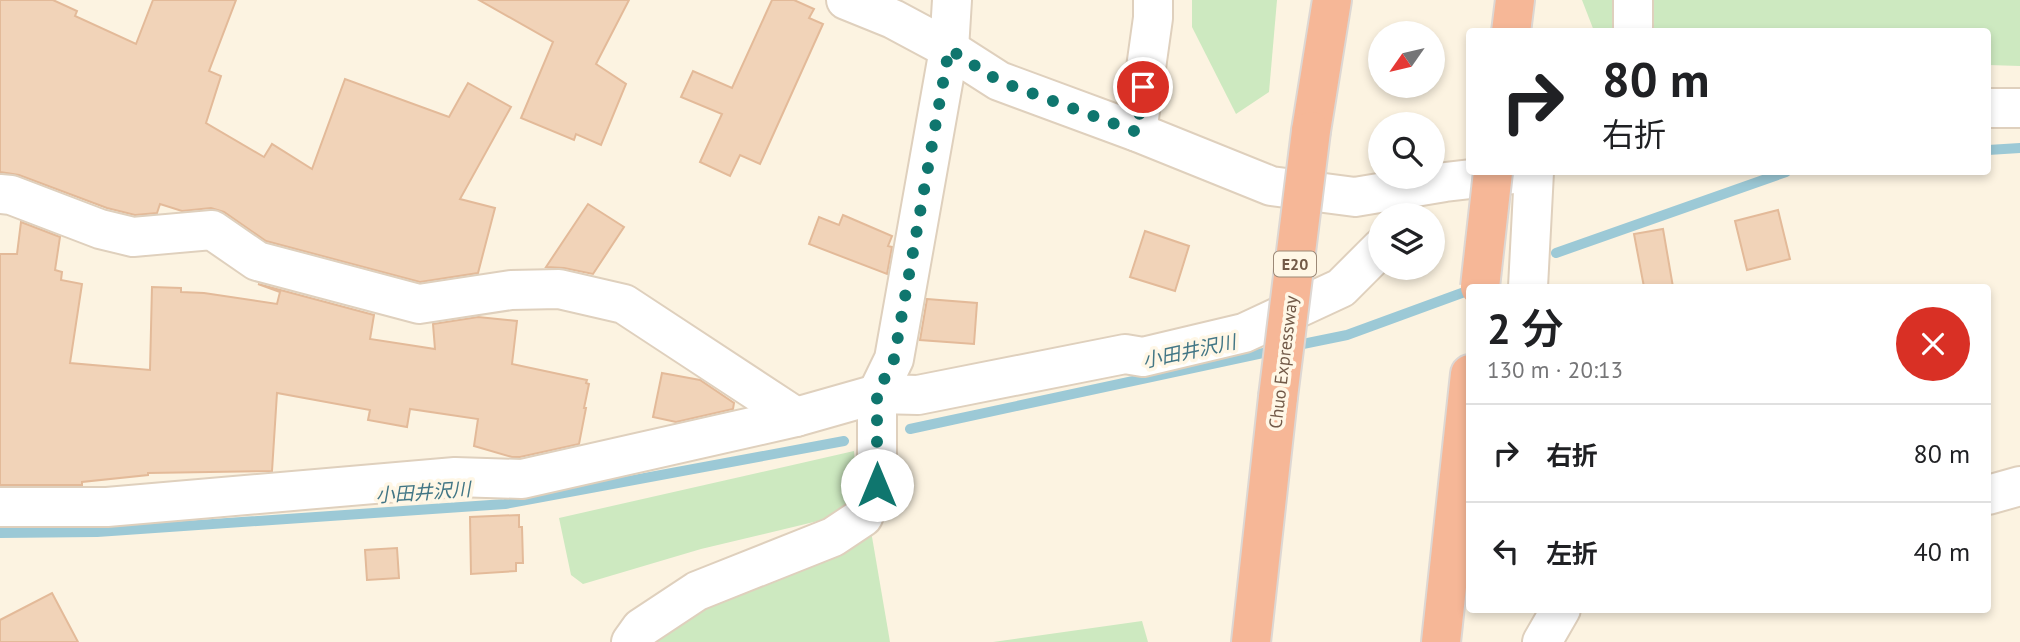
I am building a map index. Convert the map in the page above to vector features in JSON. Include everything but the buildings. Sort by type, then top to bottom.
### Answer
[{"type":"highway","name":"Chuo Expressway","points":[[1251,642],[1311,131],[1332,0]]},
{"type":"highway","points":[[1512,28],[1515,0]]},
{"type":"highway","points":[[1480,284],[1493,175]]},
{"type":"highway","points":[[1441,642],[1466,411]]},
{"type":"street","points":[[846,0],[892,19],[949,49],[999,81],[1137,132],[1271,186],[1355,197],[1403,189]]},
{"type":"street","points":[[631,642],[641,628],[697,591],[832,537],[863,517],[877,485],[877,394],[894,359],[949,49],[952,0]]},
{"type":"street","points":[[1137,132],[1153,18],[1153,0]]},
{"type":"street","points":[[1633,0],[1633,28]]},
{"type":"street","points":[[1991,108],[2020,108]]},
{"type":"street","points":[[1445,182],[1506,175]]},
{"type":"street","points":[[1528,284],[1532,175]]},
{"type":"street","points":[[1424,203],[1438,189]]},
{"type":"street","points":[[0,194],[11,195],[100,229],[133,237],[212,230],[257,261],[419,304],[510,290],[559,289],[624,304],[796,417]]},
{"type":"street","points":[[0,508],[107,506],[455,477],[522,480],[796,417],[877,394],[918,395],[1125,354],[1143,357],[1244,333],[1342,288],[1368,261]]},
{"type":"street","points":[[1991,494],[2020,486]]},
{"type":"street","points":[[1542,642],[1559,613]]},
{"type":"green space","points":[[1192,0],[1277,0],[1269,92],[1236,114],[1192,27]]},
{"type":"green space","points":[[1582,0],[2020,0],[2020,66],[1991,65],[1991,28],[1593,28]]},
{"type":"green space","points":[[854,451],[856,483],[843,515],[701,549],[583,584],[571,575],[559,518]]},
{"type":"green space","points":[[871,531],[890,642],[641,642],[646,634]]},
{"type":"green space","points":[[1142,621],[1148,642],[993,642]]},
{"type":"waterway","name":"小田井沢川","points":[[1991,150],[2020,148]]},
{"type":"waterway","name":"小田井沢川","points":[[1556,253],[1777,175]]},
{"type":"waterway","name":"小田井沢川","points":[[1293,346],[1347,335],[1466,291]]},
{"type":"waterway","name":"小田井沢川","points":[[910,429],[1277,350]]},
{"type":"waterway","name":"小田井沢川","points":[[0,533],[97,532],[505,504],[844,441]]},
{"type":"route","points":[[877,485],[877,394],[894,359],[949,49],[999,81],[1137,132],[1143,87]]}]
